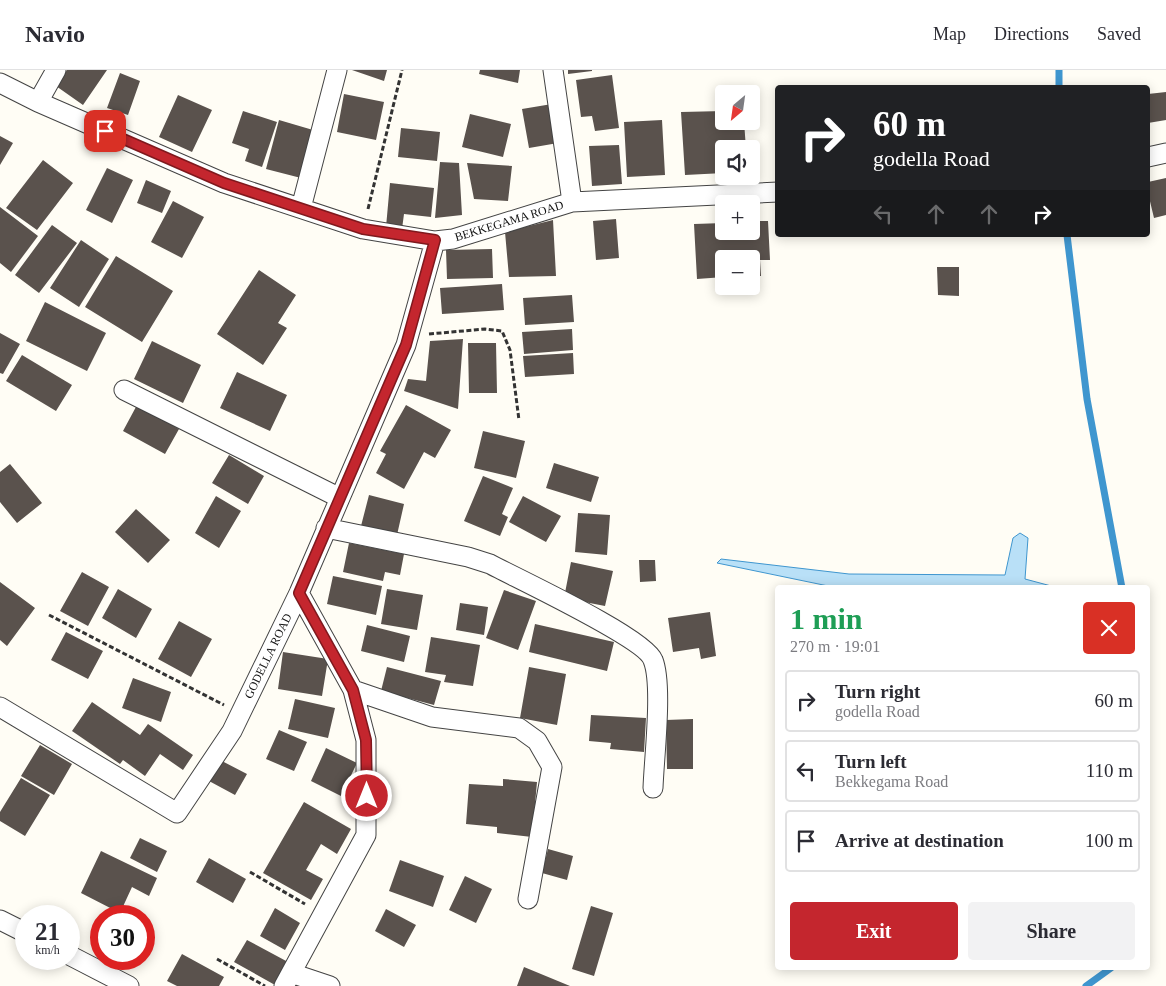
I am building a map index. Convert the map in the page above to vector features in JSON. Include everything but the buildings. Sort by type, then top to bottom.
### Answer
[{"type":"street","points":[[38,102],[56,70]]},
{"type":"street","points":[[301,208],[337,70]]},
{"type":"street","points":[[553,70],[572,202]]},
{"type":"street","name":"BEKKEGAMA ROAD","points":[[0,83],[38,102],[224,183],[363,229],[435,240],[453,239],[572,202],[775,192]]},
{"type":"street","points":[[1150,157],[1166,153]]},
{"type":"street","name":"GODELLA ROAD","points":[[0,707],[176,813],[232,731],[299,593],[408,336],[435,240]]},
{"type":"street","points":[[124,390],[340,498]]},
{"type":"street","points":[[326,528],[468,557],[490,564],[630,638],[653,658],[657,686],[653,788]]},
{"type":"street","points":[[299,593],[353,690],[366,740],[366,835],[287,980],[330,986]]},
{"type":"street","points":[[353,690],[432,716],[519,728],[537,741],[552,767],[528,898]]},
{"type":"street","points":[[0,920],[15,928]]},
{"type":"street","points":[[80,961],[129,986]]},
{"type":"path","points":[[363,229],[402,70]]},
{"type":"path","points":[[408,336],[485,329],[502,331],[510,350],[519,420]]},
{"type":"path","points":[[49,615],[240,714]]},
{"type":"path","points":[[250,872],[323,915]]},
{"type":"path","points":[[217,959],[265,986]]},
{"type":"water","points":[[1020,533],[1028,538],[1025,579],[1048,585],[823,585],[717,563],[721,559],[849,574],[1005,575],[1013,538]]},
{"type":"waterway","points":[[1059,70],[1059,85]]},
{"type":"waterway","points":[[1067,237],[1087,399],[1121,585]]},
{"type":"waterway","points":[[1086,986],[1108,970]]},
{"type":"route","points":[[105,131],[224,183],[363,229],[435,240],[406,345],[299,593],[353,690],[366,740],[367,796]]}]
